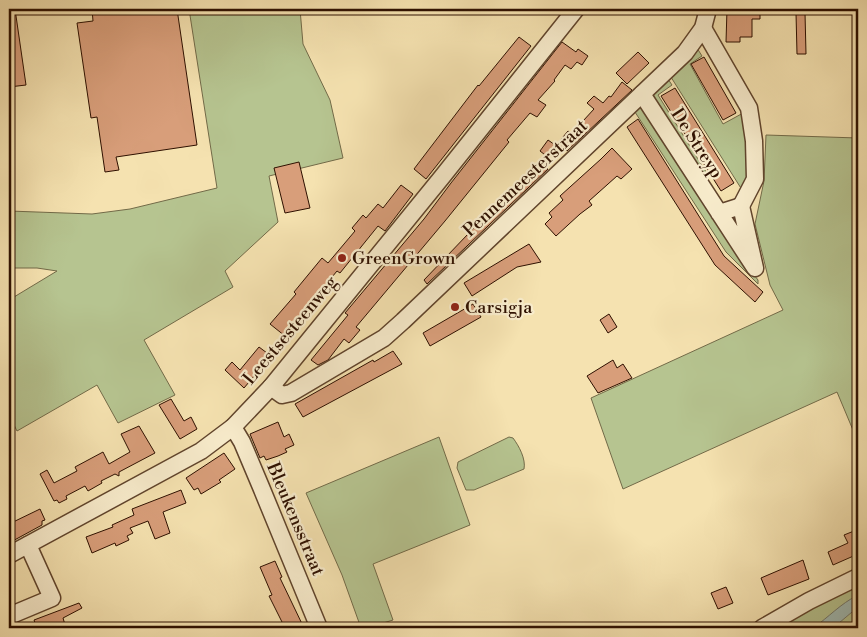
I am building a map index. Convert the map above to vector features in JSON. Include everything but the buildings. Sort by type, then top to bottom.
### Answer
[{"type":"street","name":"Leestsesteenweg","points":[[9,555],[201,451],[233,427],[271,388],[576,9]]},
{"type":"street","name":"Pennemeesterstraat","points":[[271,388],[282,395],[291,393],[384,338],[684,53],[702,28],[708,9]]},
{"type":"street","points":[[702,28],[749,108],[754,140],[754,179],[741,206],[719,213]]},
{"type":"street","name":"De Streyp","points":[[642,94],[755,268],[741,206]]},
{"type":"street","name":"Bleukensstraat","points":[[233,427],[242,442],[319,628]]},
{"type":"street","points":[[9,616],[52,598],[28,545]]},
{"type":"street","points":[[762,628],[809,600],[858,577]]},
{"type":"green space","points":[[189,9],[300,9],[303,44],[330,100],[343,158],[269,176],[278,222],[225,271],[233,287],[144,340],[175,395],[118,423],[97,385],[17,431],[9,415],[9,300],[57,271],[37,268],[9,268],[9,211],[92,214],[130,209],[217,188]]},
{"type":"green space","points":[[697,48],[702,56],[690,64],[723,124],[745,112],[750,176],[744,193],[669,74]]},
{"type":"green space","points":[[666,76],[672,85],[658,95],[708,175],[702,179],[652,101],[652,89]]},
{"type":"green space","points":[[641,107],[734,249],[758,280],[758,284],[726,252],[633,109]]},
{"type":"green space","points":[[766,135],[858,138],[858,442],[837,392],[623,489],[591,398],[783,310],[770,285],[755,224],[764,181]]},
{"type":"green space","points":[[439,437],[470,525],[373,564],[393,620],[361,628],[342,575],[306,493]]},
{"type":"green space","points":[[509,437],[513,438],[520,449],[524,461],[524,469],[474,490],[466,490],[457,468],[458,462]]},
{"type":"green space","points":[[858,587],[858,628],[774,628],[832,598]]},
{"type":"water","points":[[858,595],[858,607],[833,628],[813,628],[846,602]]},
{"type":"place","name":"GreenGrown","points":[[342,258]]},
{"type":"place","name":"Carsigja","points":[[455,307]]}]
